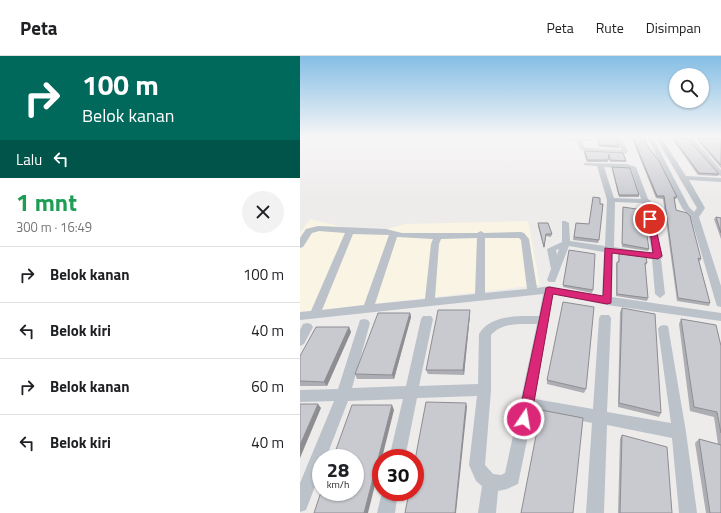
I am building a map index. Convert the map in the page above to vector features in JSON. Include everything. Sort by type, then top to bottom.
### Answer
[{"type":"street","points":[[660,157],[686,208],[695,217],[721,303]]},
{"type":"street","points":[[671,157],[702,208],[695,217]]},
{"type":"street","points":[[707,157],[721,174]]},
{"type":"street","points":[[586,164],[627,166],[634,168],[647,201],[658,256],[660,294]]},
{"type":"street","points":[[600,164],[611,200],[607,301]]},
{"type":"street","points":[[684,178],[721,180]]},
{"type":"street","points":[[611,200],[647,201]]},
{"type":"street","points":[[552,280],[566,243],[565,223]]},
{"type":"street","points":[[300,245],[313,229],[332,228],[350,231],[376,231],[402,236],[513,234],[524,237],[533,292]]},
{"type":"street","points":[[315,314],[350,231]]},
{"type":"street","points":[[368,308],[394,234]]},
{"type":"street","points":[[480,297],[481,234]]},
{"type":"street","points":[[430,301],[435,244],[438,236]]},
{"type":"street","points":[[566,243],[658,256]]},
{"type":"street","points":[[300,316],[430,301],[549,290],[607,301],[721,317]]},
{"type":"street","points":[[544,320],[497,323],[489,328],[485,334],[484,390],[477,466],[481,476],[491,483],[502,483],[512,478],[528,404],[544,320],[549,290]]},
{"type":"street","points":[[595,513],[605,318]]},
{"type":"street","points":[[400,449],[427,319]]},
{"type":"street","points":[[300,504],[343,395],[364,323]]},
{"type":"street","points":[[300,341],[307,327]]},
{"type":"street","points":[[664,329],[679,432],[688,513]]},
{"type":"street","points":[[300,396],[484,390]]},
{"type":"street","points":[[528,404],[679,432]]},
{"type":"street","points":[[487,513],[491,483]]},
{"type":"street","points":[[386,513],[388,501]]},
{"type":"shaded area","points":[[310,219],[351,229],[387,229],[405,224],[528,221],[540,285],[300,312],[300,233]]},
{"type":"building","points":[[586,157],[608,157],[608,160],[587,160]]},
{"type":"building","points":[[610,157],[625,157],[626,161],[610,160]]},
{"type":"building","points":[[641,157],[656,157],[677,197],[674,197],[676,210],[687,213],[690,216],[701,259],[698,258],[710,303],[678,298],[664,196],[657,196]]},
{"type":"building","points":[[687,157],[704,157],[719,174],[699,173]]},
{"type":"building","points":[[714,157],[721,157],[721,165]]},
{"type":"building","points":[[612,167],[630,168],[639,195],[619,195]]},
{"type":"building","points":[[593,197],[600,198],[600,204],[603,204],[599,240],[574,237],[576,223],[589,224]]},
{"type":"building","points":[[623,207],[643,210],[649,249],[622,244]]},
{"type":"building","points":[[716,217],[721,218],[721,233]]},
{"type":"building","points":[[538,223],[548,223],[552,234],[546,234],[544,247]]},
{"type":"building","points":[[569,250],[595,254],[593,290],[563,285]]},
{"type":"building","points":[[619,253],[646,257],[647,263],[645,263],[648,298],[617,294],[617,262],[619,262]]},
{"type":"building","points":[[563,302],[594,307],[586,389],[547,380]]},
{"type":"building","points":[[622,308],[655,314],[661,413],[619,403]]},
{"type":"building","points":[[438,310],[470,310],[463,370],[426,370]]},
{"type":"building","points":[[378,313],[410,313],[392,375],[355,374]]},
{"type":"building","points":[[681,319],[716,325],[721,346],[721,433],[717,412],[694,407]]},
{"type":"building","points":[[316,327],[349,327],[324,382],[300,381],[300,356]]},
{"type":"building","points":[[426,402],[466,403],[455,513],[405,513],[407,501],[424,501],[424,449],[417,449]]},
{"type":"building","points":[[300,404],[318,404],[300,445]]},
{"type":"building","points":[[352,405],[392,405],[381,449],[372,449],[372,482],[364,513],[314,513],[318,501],[364,501],[364,449],[336,449]]},
{"type":"building","points":[[541,410],[583,418],[573,513],[521,513]]},
{"type":"building","points":[[622,435],[667,447],[672,513],[620,513]]},
{"type":"building","points":[[699,439],[721,445],[721,513],[710,513]]},
{"type":"route","points":[[524,419],[542,334],[549,290],[607,301],[608,250],[658,256],[650,219]]}]
